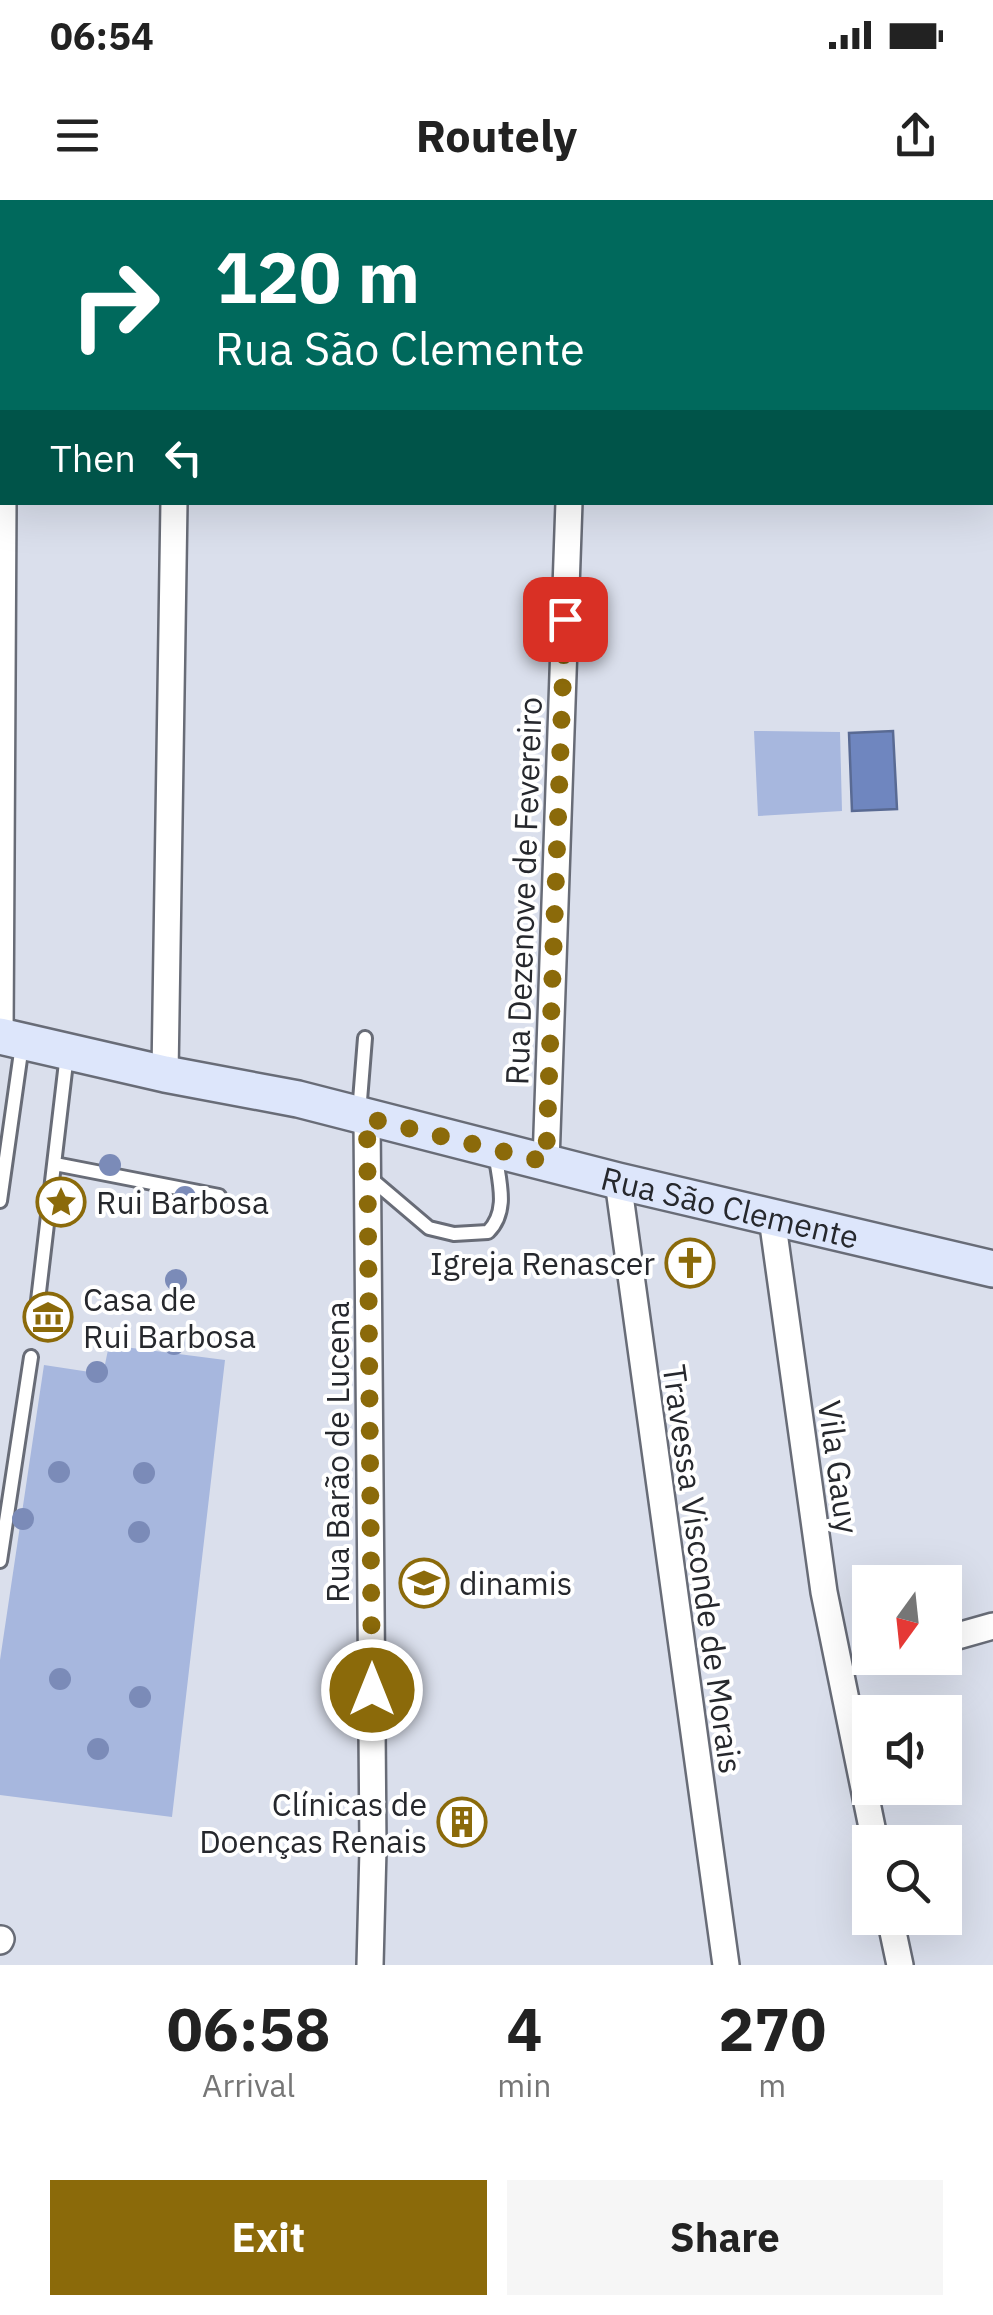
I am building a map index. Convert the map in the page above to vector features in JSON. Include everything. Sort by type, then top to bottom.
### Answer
[{"type":"main road","name":"Rua São Clemente","points":[[8,1038],[298,1099],[618,1181],[993,1269]]},
{"type":"street","points":[[4,505],[0,988],[8,1038]]},
{"type":"street","points":[[165,1074],[174,505]]},
{"type":"street","name":"Rua Dezenove de Fevereiro","points":[[546,1162],[569,505]]},
{"type":"street","name":"Rua Barão de Lucena","points":[[363,1117],[367,1175],[373,1849],[370,1965]]},
{"type":"street","name":"Travessa Visconde de Morais","points":[[618,1181],[726,1965]]},
{"type":"street","name":"Vila Gauy","points":[[772,1218],[824,1592],[872,1825]]},
{"type":"street","points":[[962,1635],[993,1626]]},
{"type":"street","points":[[894,1935],[900,1965]]},
{"type":"lane","points":[[0,1201],[8,1038]]},
{"type":"lane","points":[[363,1117],[365,1038]]},
{"type":"lane","points":[[38,1309],[68,1052]]},
{"type":"lane","points":[[367,1175],[429,1228],[454,1234],[488,1232],[502,1208],[494,1149]]},
{"type":"lane","points":[[55,1164],[219,1196]]},
{"type":"lane","points":[[0,1561],[31,1357]]},
{"type":"shaded area","points":[[754,731],[840,732],[842,811],[758,816]]},
{"type":"shaded area","points":[[893,731],[897,809],[852,811],[849,733]]},
{"type":"shaded area","points":[[109,1345],[225,1360],[172,1817],[0,1795],[0,1660],[44,1365],[103,1374]]},
{"type":"place","name":"Rui Barbosa","points":[[61,1202]]},
{"type":"place","name":"Igreja Renascer","points":[[690,1263]]},
{"type":"place","name":"Casa de Rui Barbosa","points":[[48,1317]]},
{"type":"place","name":"dinamis","points":[[424,1583]]},
{"type":"place","name":"Clínicas de Doenças Renais","points":[[462,1822]]},
{"type":"route","points":[[372,1690],[367,1118],[546,1162],[565,619]]}]
